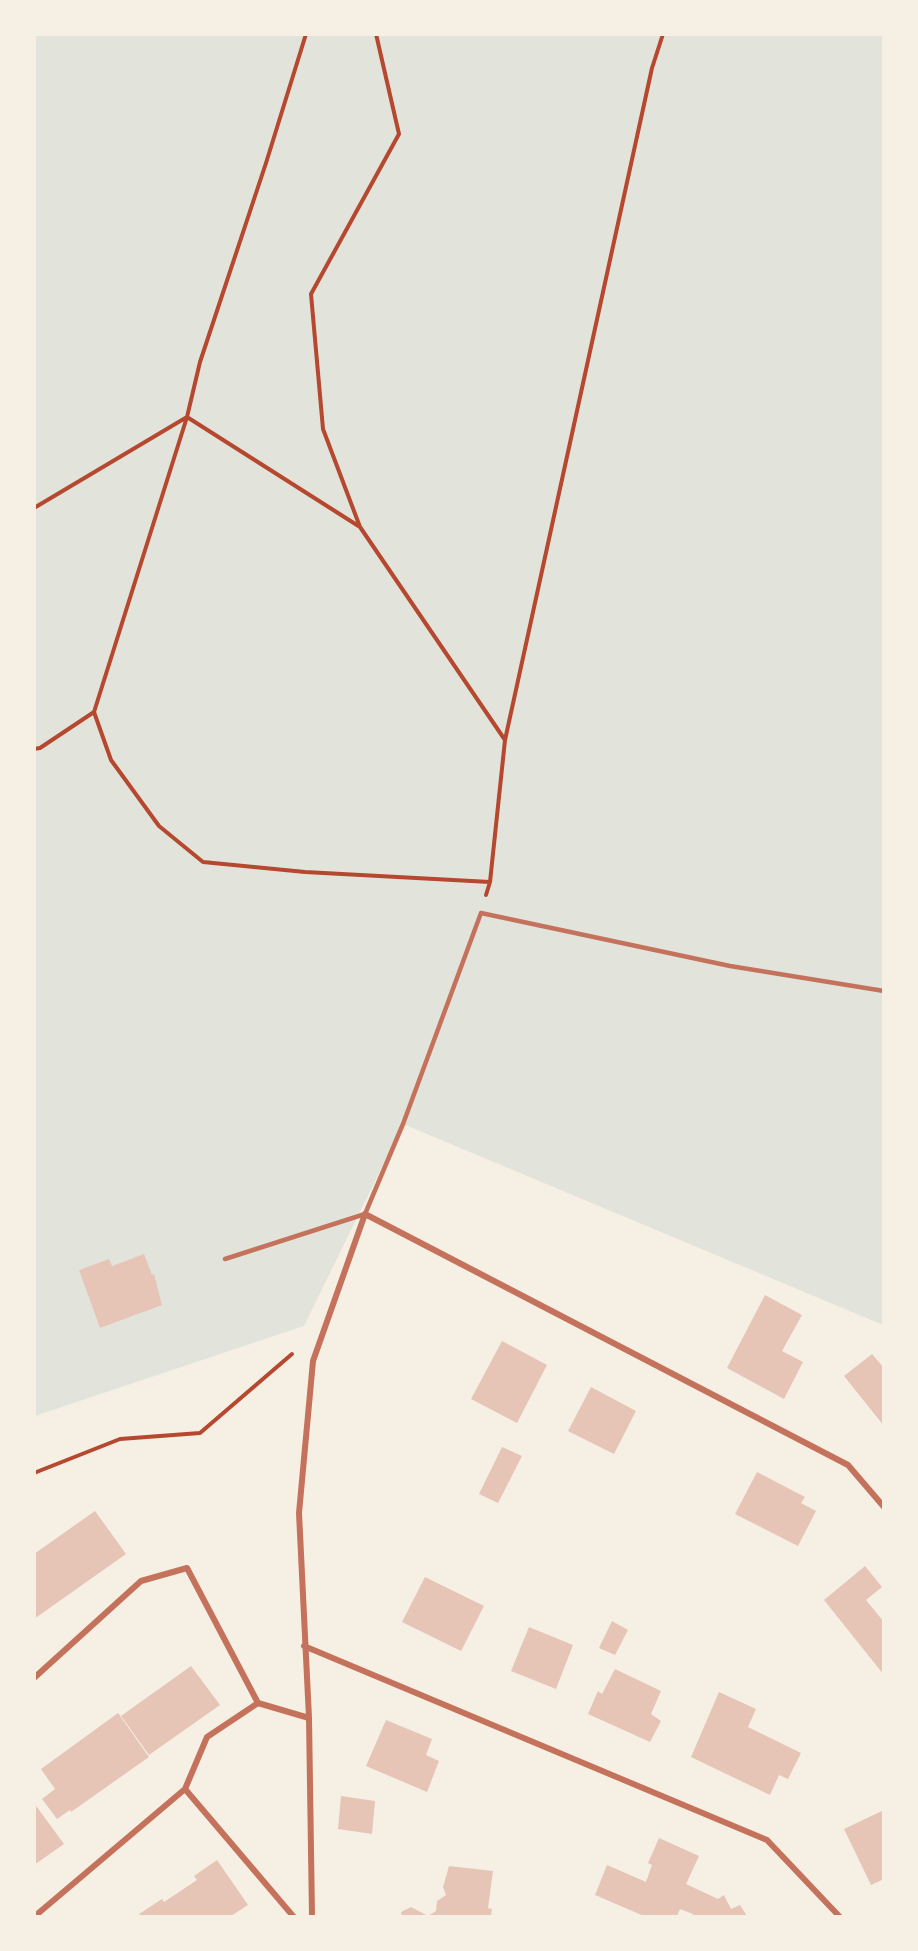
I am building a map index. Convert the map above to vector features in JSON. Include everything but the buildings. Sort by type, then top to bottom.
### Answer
[{"type":"street","points":[[312,1917],[309,1718],[299,1513],[313,1361],[365,1214],[848,1465],[884,1507]]},
{"type":"street","points":[[34,1677],[141,1581],[187,1568],[258,1703],[309,1718]]},
{"type":"street","points":[[304,1646],[767,1840],[839,1917]]},
{"type":"street","points":[[36,1917],[185,1789],[207,1737],[258,1703]]},
{"type":"street","points":[[185,1789],[293,1917]]},
{"type":"lane","points":[[225,1259],[365,1214],[403,1124],[481,913],[730,966],[884,991]]},
{"type":"path","points":[[306,34],[200,362],[187,417],[94,711],[111,760],[159,826],[203,862],[305,872],[489,882]]},
{"type":"path","points":[[376,34],[399,134],[311,294],[323,429],[360,527],[505,740]]},
{"type":"path","points":[[481,913],[489,882],[505,740],[652,68],[663,34]]},
{"type":"path","points":[[34,508],[187,417]]},
{"type":"path","points":[[187,417],[360,527]]},
{"type":"path","points":[[34,749],[40,748],[94,711]]},
{"type":"path","points":[[34,1473],[120,1439],[200,1433],[292,1354],[323,1333]]},
{"type":"shaded area","points":[[34,35],[883,35],[883,1325],[403,1124],[304,1326],[35,1416]]}]
